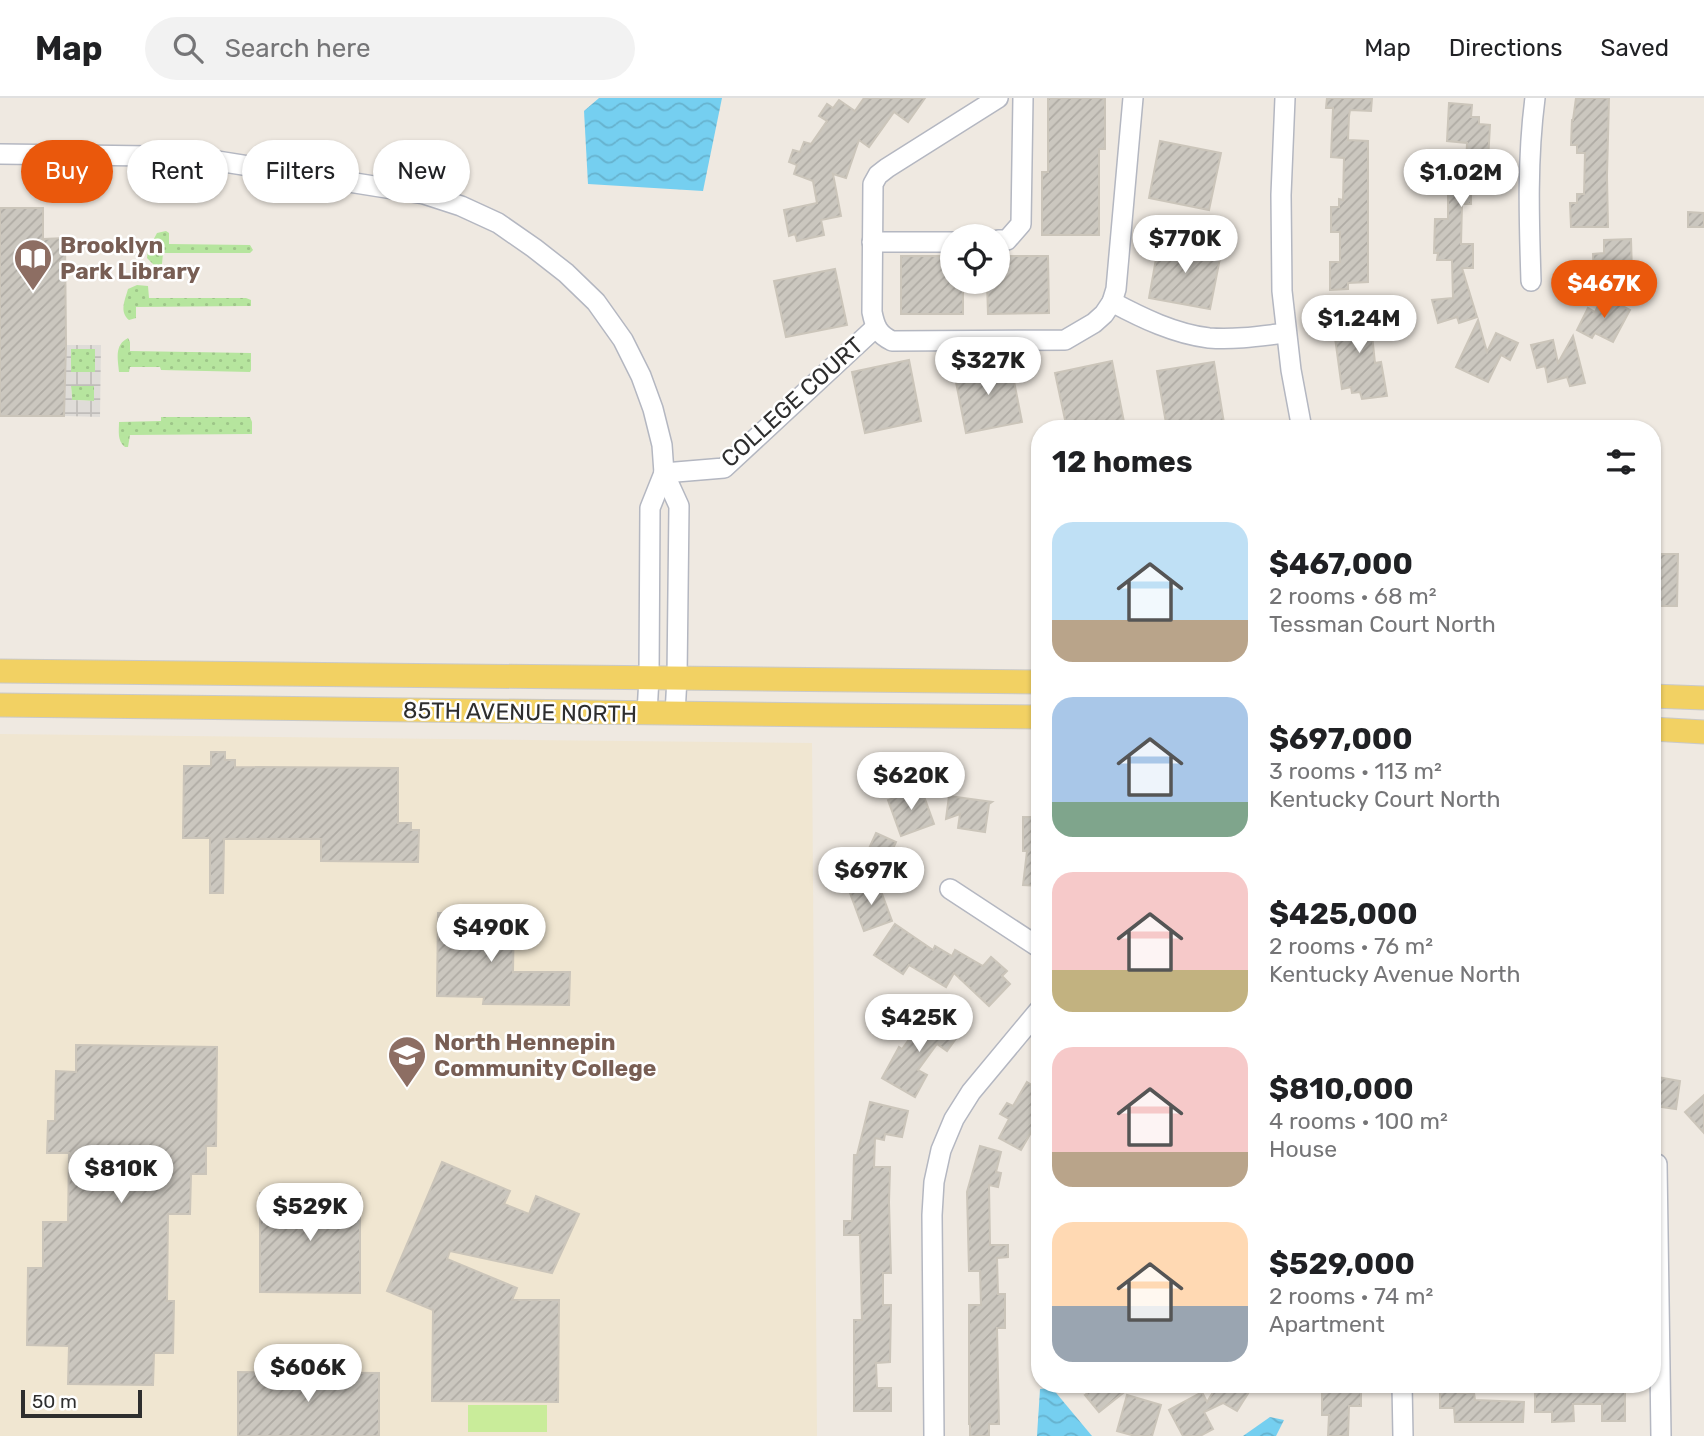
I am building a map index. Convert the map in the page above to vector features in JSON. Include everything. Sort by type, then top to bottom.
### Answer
[{"type":"main road","points":[[0,657],[328,662],[378,675]]},
{"type":"main road","name":"85TH AVENUE NORTH","points":[[0,671],[1031,682]]},
{"type":"main road","points":[[1661,696],[1704,698]]},
{"type":"main road","name":"85TH AVENUE NORTH","points":[[0,705],[1031,717]]},
{"type":"main road","points":[[1661,730],[1704,732]]},
{"type":"street","points":[[998,98],[878,175],[873,184],[872,312],[876,327],[883,336],[892,341],[1065,340],[1104,314],[1116,289],[1133,98]]},
{"type":"street","points":[[1010,237],[1021,225],[1023,98]]},
{"type":"street","points":[[1285,98],[1281,195],[1282,291],[1291,370],[1300,420]]},
{"type":"street","points":[[1531,281],[1528,170],[1535,98]]},
{"type":"street","points":[[0,154],[182,157],[424,194],[461,206],[498,223],[566,273],[596,302],[623,340],[641,376],[662,445],[664,473],[679,506],[675,714]]},
{"type":"street","points":[[872,242],[940,242]]},
{"type":"street","points":[[1112,302],[1157,324],[1208,338],[1286,334]]},
{"type":"street","name":"COLLEGE COURT","points":[[664,473],[724,468],[876,327]]},
{"type":"street","points":[[648,713],[649,508],[664,473]]},
{"type":"street","points":[[950,890],[1031,942]]},
{"type":"street","points":[[934,1436],[932,1215],[934,1182],[941,1150],[954,1119],[971,1092],[1031,1020]]},
{"type":"street","points":[[1402,1393],[1403,1436]]},
{"type":"street","points":[[1660,1393],[1661,1436]]},
{"type":"shaded area","points":[[66,345],[101,345],[100,417],[64,416]],"holes":[[[71,349],[95,349],[95,372],[71,372]],[[71,386],[94,386],[94,401],[72,400]]]},
{"type":"shaded area","name":"North Hennepin Community College","points":[[0,734],[812,743],[817,1436],[0,1436]]},
{"type":"green space","points":[[157,233],[169,233],[169,244],[250,245],[253,250],[250,253],[163,253],[162,264],[154,265],[147,258],[148,250]]},
{"type":"green space","points":[[137,285],[148,286],[149,298],[246,298],[251,300],[251,306],[136,307],[136,318],[129,320],[123,310],[124,302],[128,289]]},
{"type":"green space","points":[[128,338],[130,351],[251,353],[251,370],[161,370],[160,367],[130,367],[129,372],[119,372],[119,348]]},
{"type":"green space","points":[[95,348],[95,373],[71,372],[71,349]]},
{"type":"green space","points":[[71,386],[94,386],[94,401],[72,400]]},
{"type":"green space","points":[[161,417],[250,417],[252,434],[130,435],[128,447],[122,445],[119,422],[161,421]]},
{"type":"green space","points":[[468,1405],[547,1405],[547,1432],[468,1432]]},
{"type":"water","points":[[599,98],[722,98],[703,191],[588,184],[584,111]]},
{"type":"water","points":[[1040,1393],[1056,1393],[1092,1436],[1037,1436]]},
{"type":"water","points":[[1270,1417],[1284,1420],[1276,1436],[1243,1436]]},
{"type":"building","points":[[864,98],[925,98],[908,122],[894,112],[869,147],[859,140],[846,178],[833,174],[841,216],[821,220],[824,235],[797,241],[795,234],[789,236],[784,210],[817,203],[813,181],[794,174],[797,165],[789,162],[793,150],[800,152],[804,142],[811,144],[827,121],[819,116],[827,104],[833,108],[839,100],[855,111]]},
{"type":"building","points":[[1048,98],[1105,98],[1105,149],[1099,149],[1099,235],[1042,235],[1042,172],[1048,172]]},
{"type":"building","points":[[1327,98],[1372,98],[1371,111],[1350,110],[1349,116],[1348,140],[1368,141],[1368,282],[1348,283],[1348,289],[1330,290],[1330,262],[1340,262],[1340,232],[1331,232],[1331,207],[1339,207],[1339,199],[1343,200],[1344,158],[1331,157],[1333,108],[1326,108]]},
{"type":"building","points":[[1576,98],[1609,98],[1608,227],[1571,227],[1570,203],[1577,203],[1577,194],[1584,194],[1585,153],[1577,153],[1577,145],[1571,145]]},
{"type":"building","points":[[1449,103],[1472,105],[1471,117],[1479,117],[1479,124],[1490,125],[1489,185],[1480,185],[1480,192],[1471,192],[1471,204],[1462,204],[1461,244],[1473,244],[1473,268],[1462,268],[1477,317],[1459,323],[1457,317],[1438,323],[1432,300],[1453,298],[1452,260],[1437,260],[1438,253],[1434,253],[1435,219],[1448,219],[1448,169],[1466,169],[1467,143],[1447,141]]},
{"type":"building","points":[[1160,141],[1221,153],[1209,210],[1149,198]]},
{"type":"building","name":"Brooklyn Park Library","points":[[0,208],[43,208],[43,239],[65,238],[64,416],[0,416]]},
{"type":"building","points":[[1688,212],[1704,213],[1704,227],[1688,227]]},
{"type":"building","points":[[1631,239],[1632,273],[1611,274],[1611,280],[1594,281],[1593,254],[1604,253],[1604,240]]},
{"type":"building","points":[[1159,242],[1221,253],[1210,309],[1149,298]]},
{"type":"building","points":[[901,256],[940,256],[940,294],[963,294],[963,314],[901,314]]},
{"type":"building","points":[[1010,256],[1048,256],[1049,313],[988,314],[987,294],[1010,294]]},
{"type":"building","points":[[835,269],[847,325],[786,337],[774,281]]},
{"type":"building","points":[[1603,296],[1630,310],[1613,342],[1595,333],[1592,338],[1577,330],[1588,308],[1595,312]]},
{"type":"building","points":[[1369,306],[1375,363],[1381,362],[1387,396],[1362,399],[1360,392],[1352,393],[1351,387],[1342,389],[1333,323],[1344,322],[1343,309]]},
{"type":"building","points":[[1478,320],[1487,352],[1496,333],[1518,343],[1510,360],[1501,355],[1488,382],[1456,367]]},
{"type":"building","points":[[1573,336],[1585,383],[1570,386],[1567,377],[1548,382],[1545,366],[1537,368],[1531,345],[1553,340],[1558,363]]},
{"type":"building","points":[[909,360],[921,421],[865,433],[852,372]]},
{"type":"building","points":[[1010,361],[1022,422],[966,433],[954,372]]},
{"type":"building","points":[[1112,361],[1124,420],[1065,420],[1055,373]]},
{"type":"building","points":[[1214,362],[1224,420],[1165,420],[1157,371]]},
{"type":"building","points":[[1661,554],[1678,554],[1677,606],[1661,606]]},
{"type":"building","points":[[211,752],[225,752],[225,760],[235,760],[235,767],[398,768],[398,823],[411,823],[411,830],[419,830],[418,862],[321,861],[321,839],[224,839],[223,893],[210,893],[210,838],[183,838],[184,766],[211,766]]},
{"type":"building","points":[[921,788],[934,824],[901,836],[888,800]]},
{"type":"building","points":[[949,796],[992,802],[989,804],[985,832],[958,828],[960,814],[946,819]]},
{"type":"building","points":[[1023,817],[1031,817],[1031,885],[1023,885],[1027,851],[1023,851]]},
{"type":"building","points":[[876,833],[896,842],[882,873],[862,864]]},
{"type":"building","points":[[878,883],[892,921],[864,931],[850,893]]},
{"type":"building","points":[[438,913],[514,914],[513,972],[570,972],[569,1005],[483,1004],[484,997],[437,996]]},
{"type":"building","points":[[895,924],[933,950],[935,946],[952,956],[955,950],[983,966],[991,957],[1007,971],[1002,976],[1010,984],[989,1006],[954,973],[946,987],[909,965],[903,974],[874,955]]},
{"type":"building","points":[[930,1011],[960,1033],[947,1051],[937,1044],[918,1070],[927,1075],[915,1097],[882,1078],[899,1047],[902,1049]]},
{"type":"building","points":[[76,1045],[217,1047],[216,1146],[206,1146],[206,1174],[191,1174],[190,1214],[168,1214],[167,1301],[174,1301],[173,1353],[154,1353],[153,1385],[68,1384],[69,1346],[27,1345],[28,1268],[43,1268],[43,1222],[68,1222],[69,1153],[47,1153],[48,1121],[55,1121],[56,1071],[76,1072]]},
{"type":"building","points":[[1661,1078],[1680,1081],[1676,1109],[1661,1107]]},
{"type":"building","points":[[1027,1082],[1031,1084],[1031,1133],[1021,1150],[999,1138],[1009,1119],[1000,1114],[1007,1103],[1013,1106]]},
{"type":"building","points":[[1704,1095],[1704,1133],[1685,1112]]},
{"type":"building","points":[[870,1102],[908,1111],[902,1137],[885,1134],[884,1140],[875,1138],[874,1167],[890,1167],[891,1273],[883,1273],[883,1305],[891,1305],[890,1362],[876,1363],[877,1388],[891,1388],[891,1411],[854,1411],[854,1320],[862,1320],[860,1235],[844,1235],[844,1221],[852,1221],[854,1155],[857,1155]]},
{"type":"building","points":[[980,1146],[1001,1152],[996,1172],[1001,1173],[998,1187],[989,1185],[990,1245],[1008,1245],[1008,1257],[997,1258],[998,1294],[1005,1294],[1005,1328],[997,1328],[999,1424],[989,1424],[989,1436],[970,1436],[969,1305],[981,1305],[980,1271],[969,1271],[967,1192]]},
{"type":"building","points":[[442,1162],[510,1191],[504,1204],[529,1214],[536,1196],[579,1214],[552,1273],[450,1251],[447,1259],[517,1288],[512,1300],[559,1300],[558,1402],[432,1401],[433,1310],[387,1291]]},
{"type":"building","points":[[260,1193],[360,1193],[360,1293],[260,1292]]},
{"type":"building","points":[[238,1372],[379,1373],[379,1436],[238,1436]]},
{"type":"building","points":[[1123,1393],[1099,1412],[1085,1395]]},
{"type":"building","points":[[1200,1393],[1207,1402],[1212,1393],[1248,1393],[1237,1411],[1223,1403],[1204,1412],[1213,1429],[1200,1436],[1183,1436],[1169,1410]]},
{"type":"building","points":[[1322,1393],[1361,1393],[1361,1406],[1349,1406],[1348,1436],[1328,1436],[1329,1415],[1322,1415]]},
{"type":"building","points":[[1440,1393],[1474,1393],[1475,1400],[1524,1402],[1523,1422],[1455,1422],[1454,1408],[1440,1408]]},
{"type":"building","points":[[1535,1393],[1625,1393],[1625,1421],[1602,1421],[1602,1404],[1573,1404],[1574,1421],[1552,1422],[1552,1412],[1535,1412]]},
{"type":"building","points":[[1127,1395],[1161,1405],[1152,1436],[1135,1436],[1117,1431]]},
{"type":"place","name":"Brooklyn Park Library","points":[[33,292]]},
{"type":"place","name":"North Hennepin Community College","points":[[407,1089]]}]
